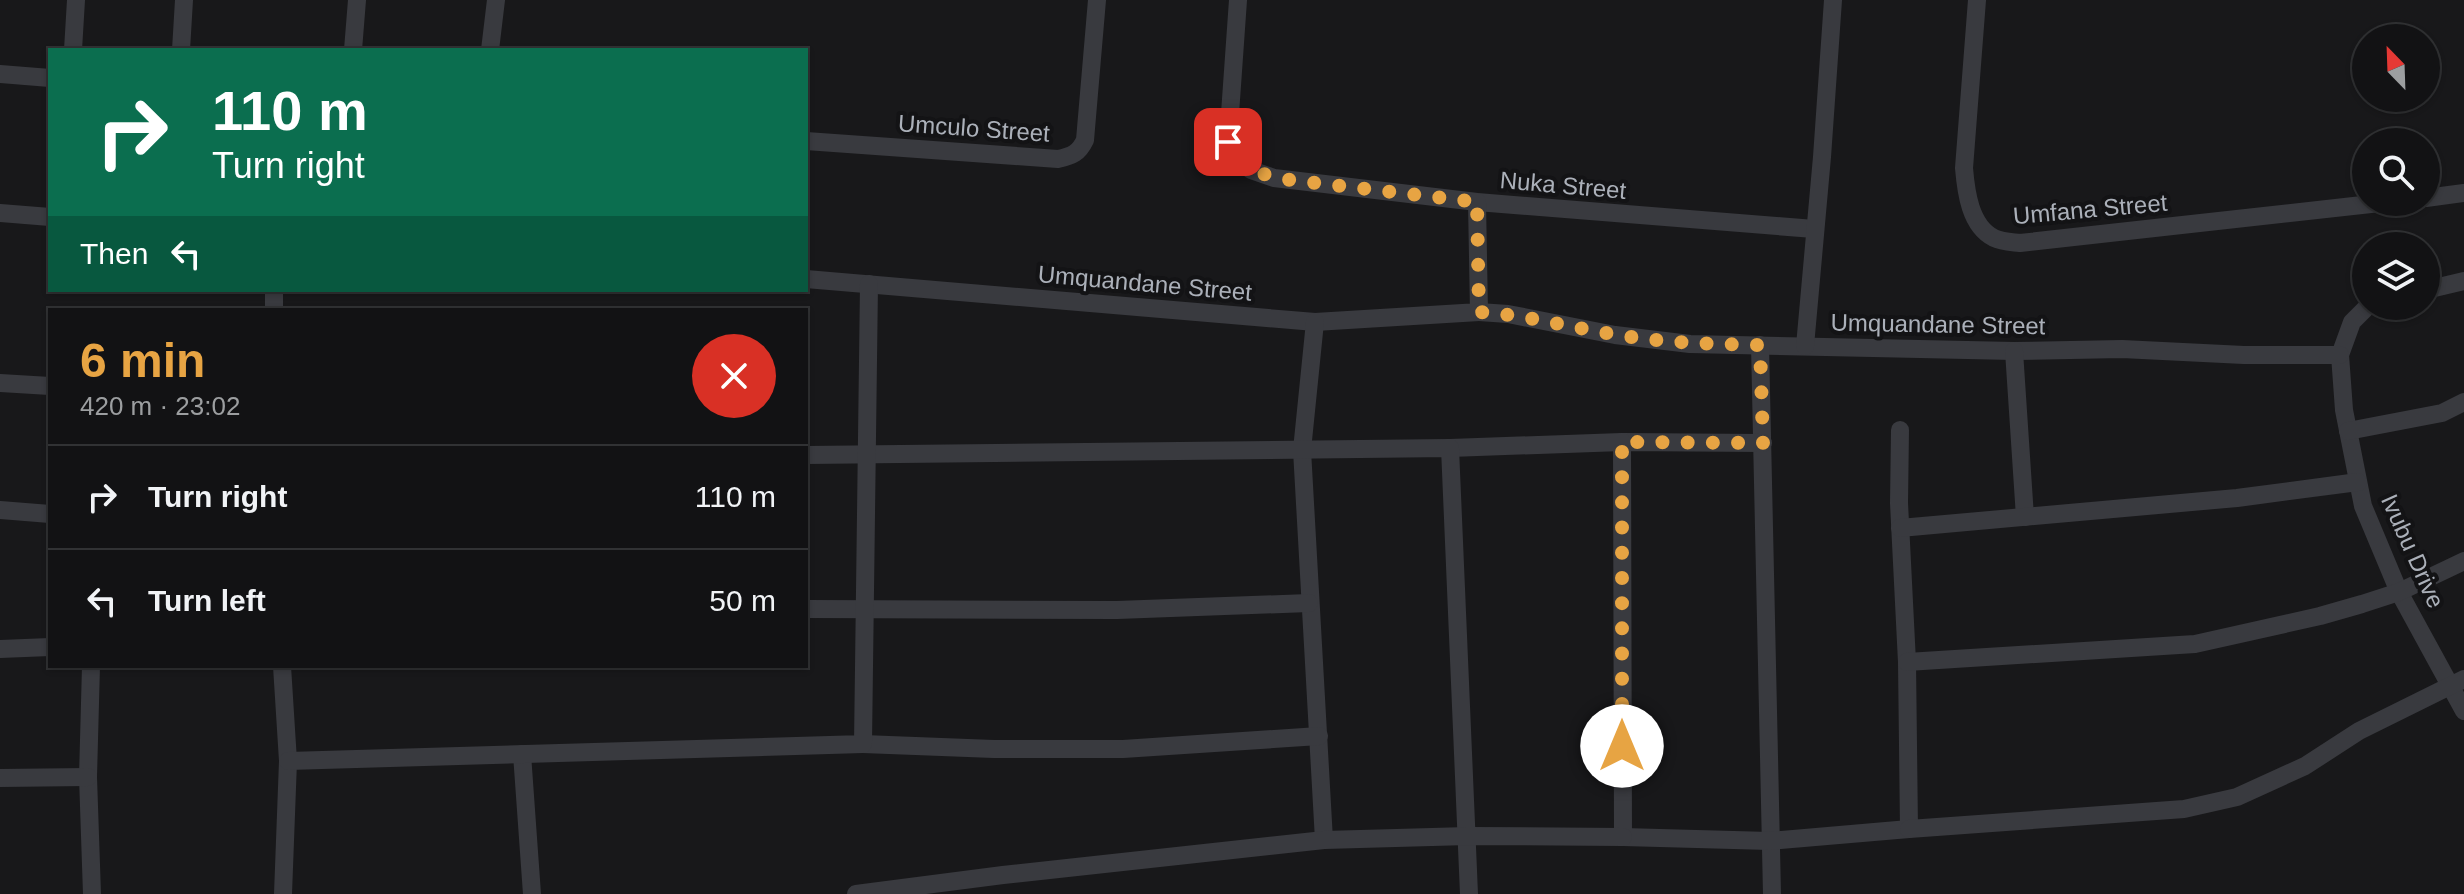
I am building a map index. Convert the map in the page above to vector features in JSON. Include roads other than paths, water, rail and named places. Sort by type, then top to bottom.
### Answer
[{"type":"street","points":[[73,48],[76,0]]},
{"type":"street","points":[[181,48],[184,0]]},
{"type":"street","points":[[353,48],[357,0]]},
{"type":"street","points":[[490,48],[496,0]]},
{"type":"street","name":"Umculo Street","points":[[808,141],[1058,159],[1072,156],[1082,148],[1085,140],[1097,0]]},
{"type":"street","name":"Nuka Street","points":[[1238,0],[1228,142],[1241,162],[1251,170],[1274,178],[1477,202],[1814,229]]},
{"type":"street","points":[[1805,346],[1833,0]]},
{"type":"street","name":"Umfana Street","points":[[1977,0],[1964,168],[1972,212],[1986,232],[1997,240],[2020,243],[2352,206]]},
{"type":"street","points":[[0,74],[48,78]]},
{"type":"street","points":[[2440,196],[2464,193]]},
{"type":"street","points":[[1477,202],[1479,312]]},
{"type":"street","points":[[0,213],[48,217]]},
{"type":"street","name":"Umquandane Street","points":[[808,279],[1315,322],[1479,312],[1533,317],[1651,340],[1690,344],[2340,355]]},
{"type":"street","points":[[2440,287],[2464,281]]},
{"type":"street","points":[[863,744],[869,284]]},
{"type":"street","points":[[2340,355],[2354,320]]},
{"type":"street","points":[[1315,322],[1302,450],[1324,840]]},
{"type":"street","points":[[1760,345],[1772,894]]},
{"type":"street","points":[[2014,351],[2025,517]]},
{"type":"street","name":"Ivubu Drive","points":[[2340,355],[2348,431],[2363,506],[2399,592],[2457,682],[2464,711]]},
{"type":"street","points":[[0,383],[48,386]]},
{"type":"street","points":[[2348,431],[2442,413],[2464,402]]},
{"type":"street","points":[[1900,430],[1909,829]]},
{"type":"street","points":[[808,455],[1450,448],[1622,442],[1763,443]]},
{"type":"street","points":[[1622,442],[1623,837]]},
{"type":"street","points":[[1450,448],[1469,894]]},
{"type":"street","points":[[1900,528],[2237,498],[2358,482]]},
{"type":"street","points":[[0,510],[48,514]]},
{"type":"street","points":[[1907,662],[2195,644],[2320,616],[2399,592],[2464,561]]},
{"type":"street","points":[[808,609],[1117,610],[1309,603]]},
{"type":"street","points":[[0,649],[48,647]]},
{"type":"street","points":[[91,668],[88,777],[92,894]]},
{"type":"street","points":[[282,668],[288,761],[283,894]]},
{"type":"street","points":[[856,894],[1324,840],[1468,836],[1770,841],[2184,809],[2237,797],[2305,766],[2359,731],[2457,682]]},
{"type":"street","points":[[288,761],[863,744],[994,749],[1123,749],[1319,736]]},
{"type":"street","points":[[522,754],[532,894]]},
{"type":"street","points":[[0,778],[88,777]]}]
